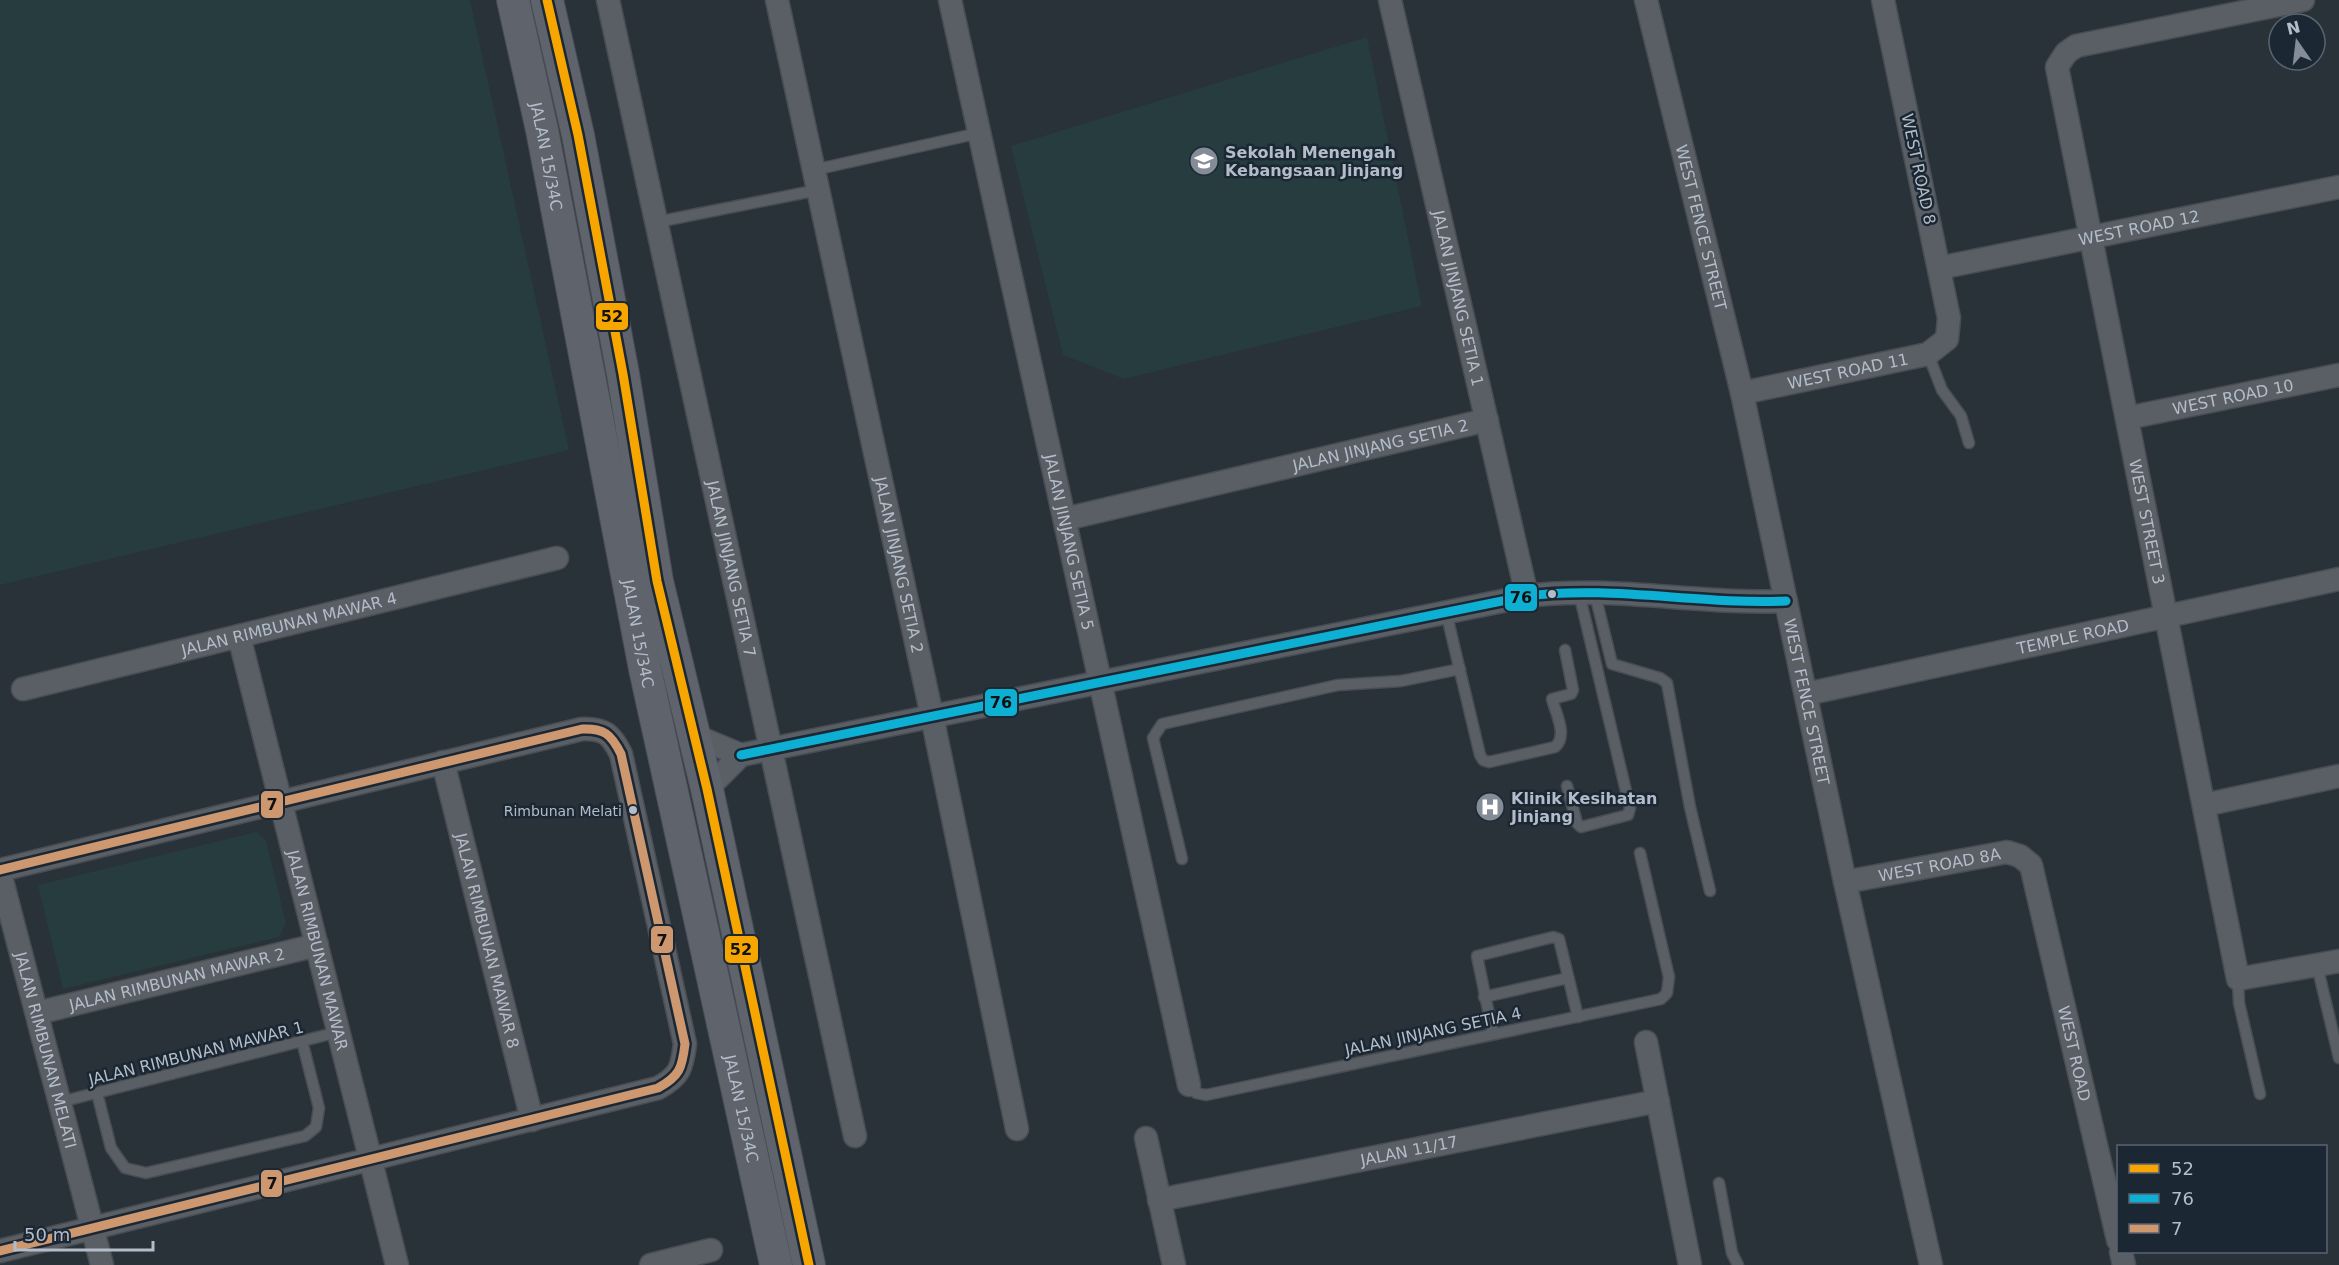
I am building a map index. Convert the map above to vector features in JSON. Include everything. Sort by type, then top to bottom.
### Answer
[{"type":"street","name":"JALAN 15/34C","points":[[513,0],[545,141],[645,669],[776,1265]]},
{"type":"street","name":"JALAN 15/34C","points":[[547,0],[578,135],[623,374],[657,581],[707,789],[808,1265]]},
{"type":"street","name":"JALAN JINJANG SETIA 7","points":[[608,0],[855,1136]]},
{"type":"street","name":"JALAN JINJANG SETIA 2","points":[[777,0],[932,716],[1017,1129]]},
{"type":"street","name":"JALAN JINJANG SETIA 5","points":[[950,0],[1189,1085]]},
{"type":"street","name":"JALAN JINJANG SETIA 1","points":[[1390,0],[1527,596]]},
{"type":"street","name":"WEST FENCE STREET","points":[[1646,0],[1742,393],[1845,882],[1931,1265]]},
{"type":"street","name":"WEST ROAD 8","points":[[1883,0],[1949,318],[1947,339]]},
{"type":"street","name":"WEST STREET 3","points":[[2238,979],[2057,67],[2066,53],[2076,46],[2303,0]]},
{"type":"street","name":"WEST ROAD 12","points":[[1939,268],[2339,187]]},
{"type":"street","name":"WEST ROAD 11","points":[[1742,393],[1928,354],[1947,339]]},
{"type":"street","name":"WEST ROAD 10","points":[[2127,418],[2339,375]]},
{"type":"street","name":"JALAN JINJANG SETIA 2","points":[[1065,519],[1487,420]]},
{"type":"street","name":"JALAN RIMBUNAN MAWAR 4","points":[[23,689],[557,558]]},
{"type":"street","name":"TEMPLE ROAD","points":[[1806,694],[2339,579]]},
{"type":"street","points":[[707,789],[741,755],[1527,596],[1557,592],[1739,603],[1786,601]]},
{"type":"street","name":"JALAN RIMBUNAN MAWAR","points":[[239,636],[397,1265]]},
{"type":"street","points":[[0,872],[280,801],[582,729],[600,728],[613,737],[621,754],[685,1044],[683,1062],[675,1078],[658,1088],[0,1251]]},
{"type":"street","points":[[693,735],[741,755]]},
{"type":"street","name":"JALAN RIMBUNAN MAWAR 8","points":[[443,762],[532,1119]]},
{"type":"street","points":[[2204,805],[2339,776]]},
{"type":"street","name":"WEST ROAD 8A","points":[[1845,882],[2007,852],[2020,856],[2031,865]]},
{"type":"street","name":"WEST ROAD","points":[[2031,865],[2117,1236]]},
{"type":"street","name":"JALAN RIMBUNAN MELATI","points":[[0,872],[102,1265]]},
{"type":"street","name":"JALAN RIMBUNAN MAWAR 2","points":[[37,1013],[317,945]]},
{"type":"street","points":[[2238,979],[2339,961]]},
{"type":"street","points":[[1646,1042],[1658,1101],[1683,1264]]},
{"type":"street","name":"JALAN 11/17","points":[[1160,1200],[1658,1101]]},
{"type":"street","points":[[1146,1138],[1174,1265]]},
{"type":"street","points":[[651,1265],[711,1250]]},
{"type":"lane","points":[[657,222],[979,134]]},
{"type":"lane","points":[[1928,354],[1942,390],[1962,416],[1970,443]]},
{"type":"lane","points":[[1567,786],[1577,823],[1581,827],[1628,815],[1630,808],[1587,593]]},
{"type":"lane","points":[[1587,593],[1612,664],[1660,678],[1667,683],[1690,807],[1710,891]]},
{"type":"lane","points":[[1446,612],[1480,755],[1483,760],[1489,762],[1555,747],[1561,743],[1562,736],[1552,699],[1571,694],[1573,690],[1565,650]]},
{"type":"lane","points":[[1182,859],[1153,738],[1156,730],[1162,724],[1338,685],[1401,681],[1460,669]]},
{"type":"lane","name":"JALAN JINJANG SETIA 4","points":[[1189,1085],[1196,1093],[1206,1095],[1661,999],[1667,993],[1669,977],[1640,853]]},
{"type":"lane","points":[[1493,1034],[1477,957],[1552,937],[1559,939],[1578,1017]]},
{"type":"lane","points":[[2317,965],[2339,1058]]},
{"type":"lane","points":[[1484,997],[1568,978]]},
{"type":"lane","points":[[2238,979],[2239,1003],[2260,1094]]},
{"type":"lane","name":"JALAN RIMBUNAN MAWAR 1","points":[[60,1102],[338,1032]]},
{"type":"lane","points":[[97,1093],[111,1148],[124,1168],[147,1173],[305,1136],[316,1127],[319,1107],[302,1041]]},
{"type":"lane","points":[[1719,1183],[1728,1235],[1738,1265]]},
{"type":"green space","points":[[0,0],[470,0],[569,450],[0,585]]},
{"type":"green space","name":"Sekolah Menengah Kebangsaan Jinjang","points":[[1367,37],[1422,306],[1124,379],[1063,355],[1011,146]]},
{"type":"green space","points":[[256,832],[266,840],[286,923],[279,937],[63,989],[38,885]]},
{"type":"transit line","name":"52","points":[[547,0],[578,135],[623,374],[657,581],[707,789],[809,1265]]},
{"type":"transit line","name":"76","points":[[741,755],[1527,596],[1590,593],[1786,601]]},
{"type":"transit line","name":"7","points":[[0,870],[582,729],[601,731],[610,737],[621,754],[685,1044],[679,1070],[658,1088],[0,1251]]},
{"type":"place","name":"Sekolah Menengah Kebangsaan Jinjang","points":[[1204,161]]},
{"type":"place","name":"Klinik Kesihatan Jinjang","points":[[1490,807]]},
{"type":"place","name":"Rimbunan Melati","points":[[633,810]]}]
